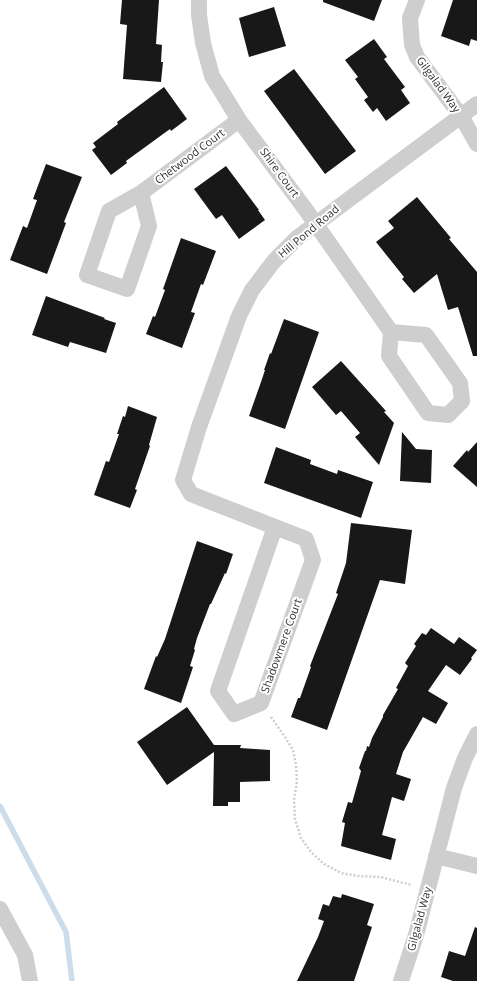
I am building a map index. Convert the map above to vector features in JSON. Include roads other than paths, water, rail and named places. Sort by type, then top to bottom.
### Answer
[{"type":"street","name":"Shire Court","points":[[199,0],[199,15],[203,43],[212,76],[239,120],[316,224],[392,332]]},
{"type":"street","name":"Gilgalad Way","points":[[417,0],[410,18],[412,45],[417,58],[461,116],[477,144]]},
{"type":"street","name":"Hill Pond Road","points":[[183,480],[199,427],[239,316],[252,290],[274,261],[297,238],[477,104]]},
{"type":"street","name":"Chetwood Court","points":[[141,193],[149,226],[127,289],[87,275],[109,211],[141,193],[239,120]]},
{"type":"street","points":[[392,332],[426,335],[460,383],[462,401],[448,415],[428,413],[389,356],[392,332]]},
{"type":"street","name":"Shadowmere Court","points":[[183,480],[191,494],[306,539],[313,560],[261,704],[234,714],[218,691],[275,527]]},
{"type":"street","name":"Gilgalad Way","points":[[402,981],[416,935],[454,788],[465,758],[477,734]]},
{"type":"street","points":[[436,856],[477,866]]},
{"type":"street","points":[[0,909],[25,955],[30,981]]},
{"type":"waterway","points":[[0,806],[66,932],[72,981]]}]
